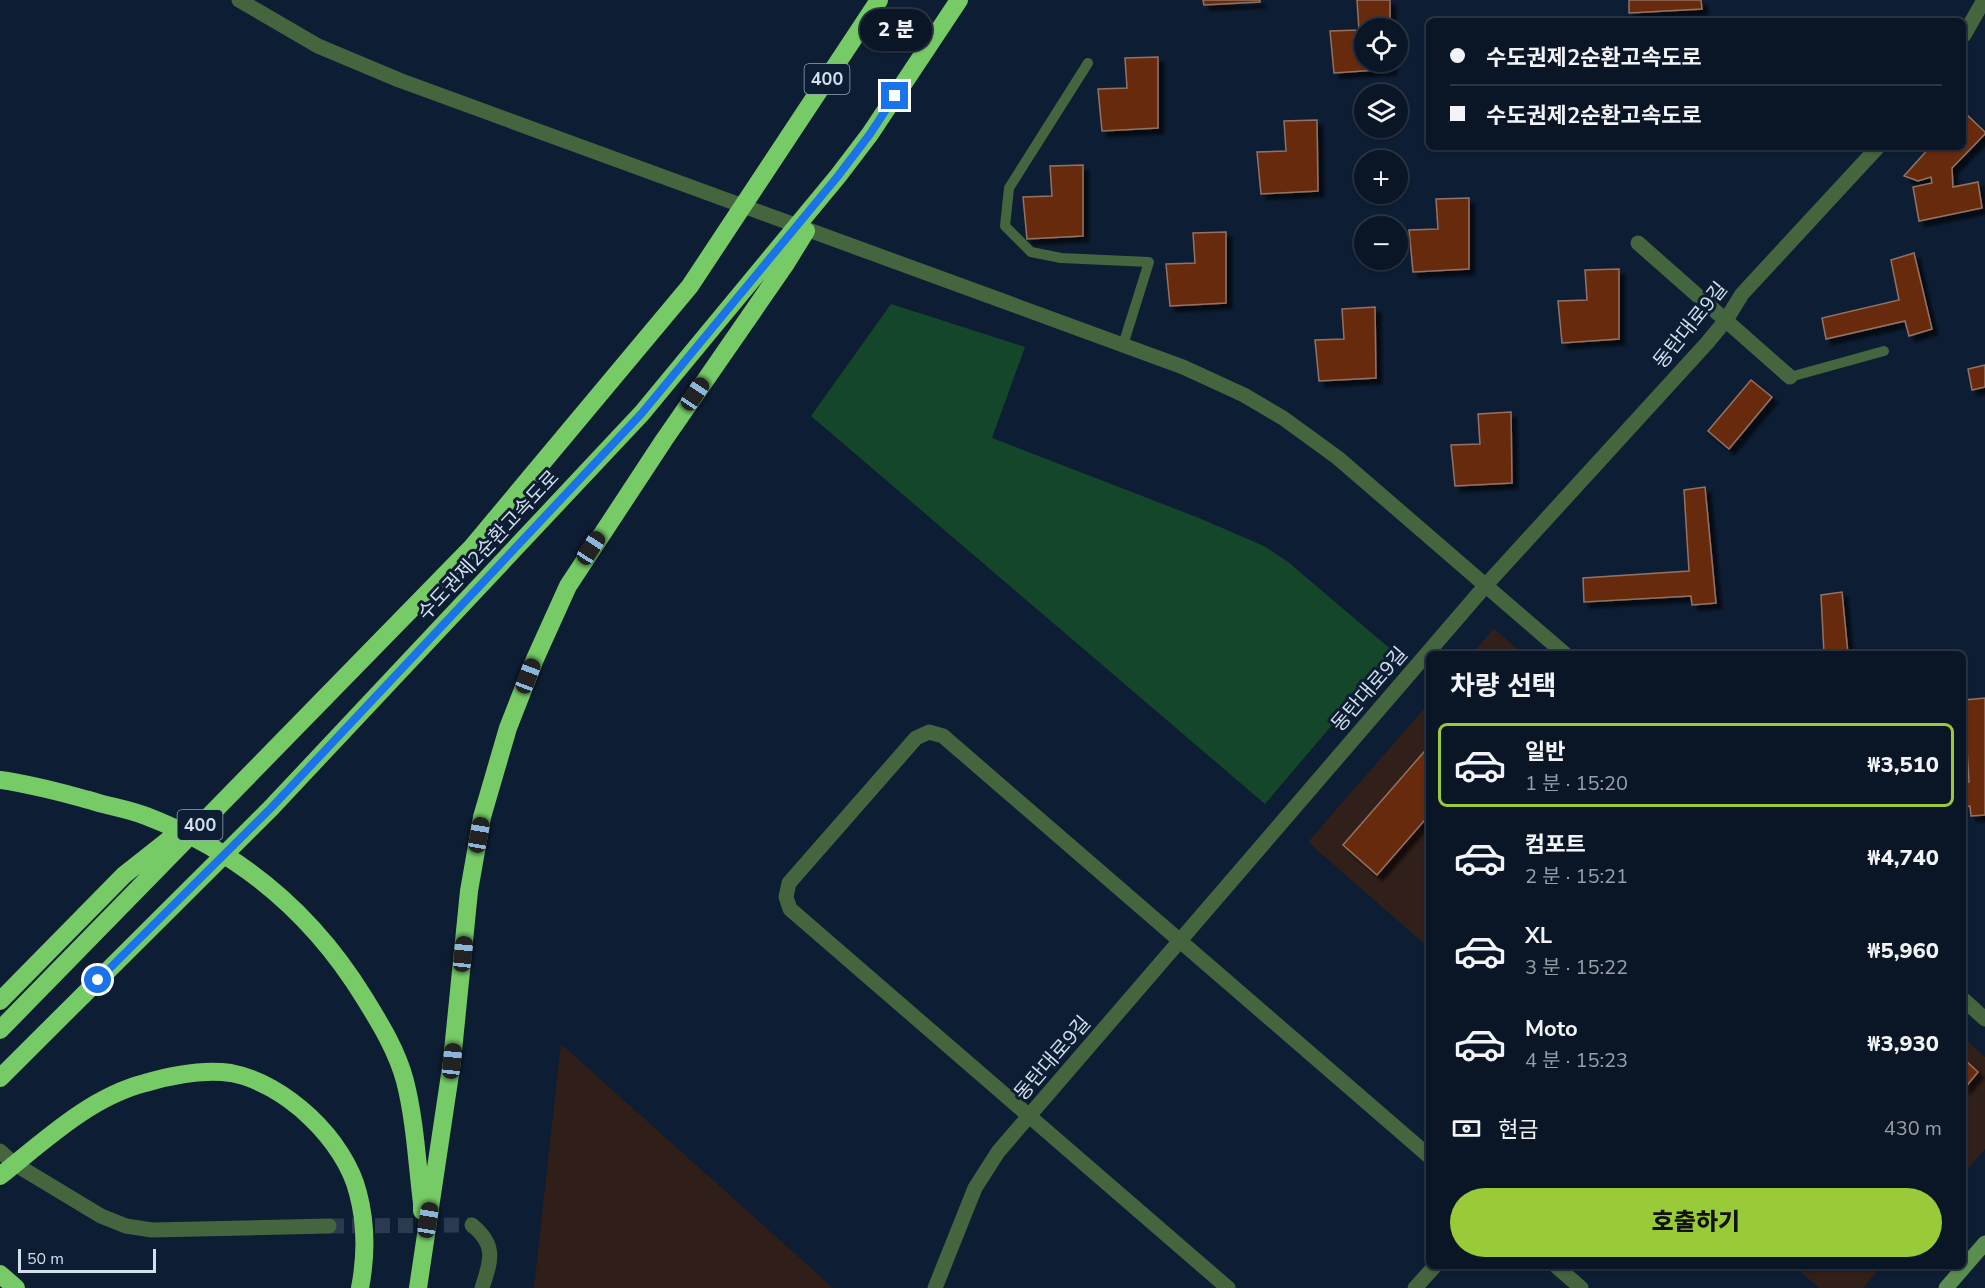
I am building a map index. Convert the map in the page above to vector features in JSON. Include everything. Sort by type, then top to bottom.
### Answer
[{"type":"highway","name":"수도권제2순환고속도로","points":[[156,858],[237,787],[472,547],[690,286],[879,0]]},
{"type":"highway","points":[[418,1288],[452,1061],[469,891],[482,817],[508,728],[535,658],[567,586],[779,261],[870,134],[958,0]]},
{"type":"highway","name":"수도권제2순환고속도로","points":[[0,1078],[271,808],[642,413],[779,261]]},
{"type":"highway","points":[[0,780],[28,784],[145,816],[219,850],[285,899],[318,933],[350,974],[388,1038],[405,1080],[422,1203],[418,1288]]},
{"type":"highway","points":[[0,1001],[124,875],[156,858]]},
{"type":"highway","name":"400","points":[[3,1028],[156,858]]},
{"type":"highway","points":[[0,1176],[96,1104],[143,1083],[205,1072],[230,1073],[258,1081],[283,1095],[307,1114],[327,1135],[343,1158],[358,1192],[365,1238],[360,1288]]},
{"type":"highway","points":[[0,1274],[16,1288]]},
{"type":"main road","points":[[1966,1265],[1985,1243]]},
{"type":"main road","points":[[1946,1288],[1962,1269]]},
{"type":"street","points":[[239,0],[318,46],[399,80],[1183,366],[1244,395],[1283,418],[1338,458],[1562,651]]},
{"type":"street","points":[[1966,31],[1984,0]]},
{"type":"street","name":"동탄대로9길","points":[[1429,651],[1486,585],[1726,320],[1742,294],[1875,150]]},
{"type":"street","points":[[1638,243],[1790,376]]},
{"type":"street","name":"동탄대로9길","points":[[935,1288],[975,1188],[998,1152],[1426,655]]},
{"type":"street","points":[[1228,1288],[790,909],[786,897],[789,883],[916,738],[929,732],[943,736],[1426,1153]]},
{"type":"street","points":[[1966,1002],[1985,1018]]},
{"type":"street","points":[[0,1151],[13,1163],[101,1216],[126,1226],[152,1230],[329,1226]]},
{"type":"street","points":[[472,1225],[481,1232],[489,1245],[490,1263],[482,1288]]},
{"type":"street","points":[[1415,1288],[1432,1269]]},
{"type":"street","points":[[1559,1269],[1581,1288]]},
{"type":"lane","points":[[1088,63],[1009,188],[1005,226],[1031,252],[1061,258],[1149,262],[1123,345]]},
{"type":"lane","points":[[1790,376],[1884,351]]},
{"type":"shaded area","points":[[1494,628],[1520,651],[1475,651]]},
{"type":"shaded area","points":[[1426,706],[1426,945],[1308,842]]},
{"type":"shaded area","points":[[1966,1040],[1985,1057],[1985,1149],[1966,1171]]},
{"type":"shaded area","points":[[561,1044],[833,1288],[534,1288]]},
{"type":"shaded area","points":[[1797,1269],[1879,1269],[1863,1288],[1819,1288]]},
{"type":"green space","points":[[891,304],[1025,347],[992,438],[1199,518],[1264,546],[1288,562],[1394,652],[1265,804],[811,416]]},
{"type":"building","points":[[1203,0],[1260,0],[1260,2],[1204,5]]},
{"type":"building","points":[[1357,0],[1390,0],[1390,18],[1358,18]]},
{"type":"building","points":[[1629,0],[1701,0],[1702,9],[1629,13]]},
{"type":"building","points":[[1354,30],[1354,72],[1334,73],[1330,31]]},
{"type":"building","points":[[1158,57],[1158,128],[1102,131],[1098,89],[1127,88],[1125,58]]},
{"type":"building","points":[[1966,114],[1985,132],[1952,168],[1953,187],[1978,182],[1982,208],[1919,221],[1913,187],[1932,183],[1931,177],[1918,181],[1904,176],[1927,150],[1966,150]]},
{"type":"building","points":[[1317,120],[1318,191],[1261,194],[1257,152],[1286,151],[1284,121]]},
{"type":"building","points":[[1083,165],[1083,236],[1027,239],[1023,197],[1052,196],[1050,166]]},
{"type":"building","points":[[1469,198],[1469,269],[1413,272],[1409,230],[1438,229],[1436,199]]},
{"type":"building","points":[[1226,232],[1226,303],[1170,306],[1166,264],[1195,263],[1193,233]]},
{"type":"building","points":[[1914,253],[1932,329],[1909,336],[1905,321],[1826,339],[1822,318],[1899,300],[1891,260]]},
{"type":"building","points":[[1619,269],[1619,339],[1562,343],[1558,301],[1587,300],[1585,270]]},
{"type":"building","points":[[1375,307],[1376,378],[1319,381],[1315,340],[1344,339],[1342,309]]},
{"type":"building","points":[[1985,365],[1985,387],[1972,390],[1968,369]]},
{"type":"building","points":[[1751,380],[1772,397],[1729,449],[1708,431]]},
{"type":"building","points":[[1511,412],[1512,483],[1455,486],[1451,445],[1480,444],[1478,414]]},
{"type":"building","points":[[1705,487],[1716,603],[1692,605],[1691,596],[1584,602],[1583,578],[1689,571],[1684,490]]},
{"type":"building","points":[[1842,592],[1848,651],[1824,651],[1821,595]]},
{"type":"building","points":[[1985,698],[1985,815],[1971,816],[1970,806],[1966,807],[1966,782],[1969,782],[1966,700]]},
{"type":"building","points":[[1426,750],[1426,819],[1377,875],[1343,845]]},
{"type":"building","points":[[1966,1061],[1978,1072],[1966,1087]]},
{"type":"tunnel","points":[[329,1226],[472,1225]]},
{"type":"route","points":[[98,980],[271,808],[642,413],[838,176],[895,96]]}]
